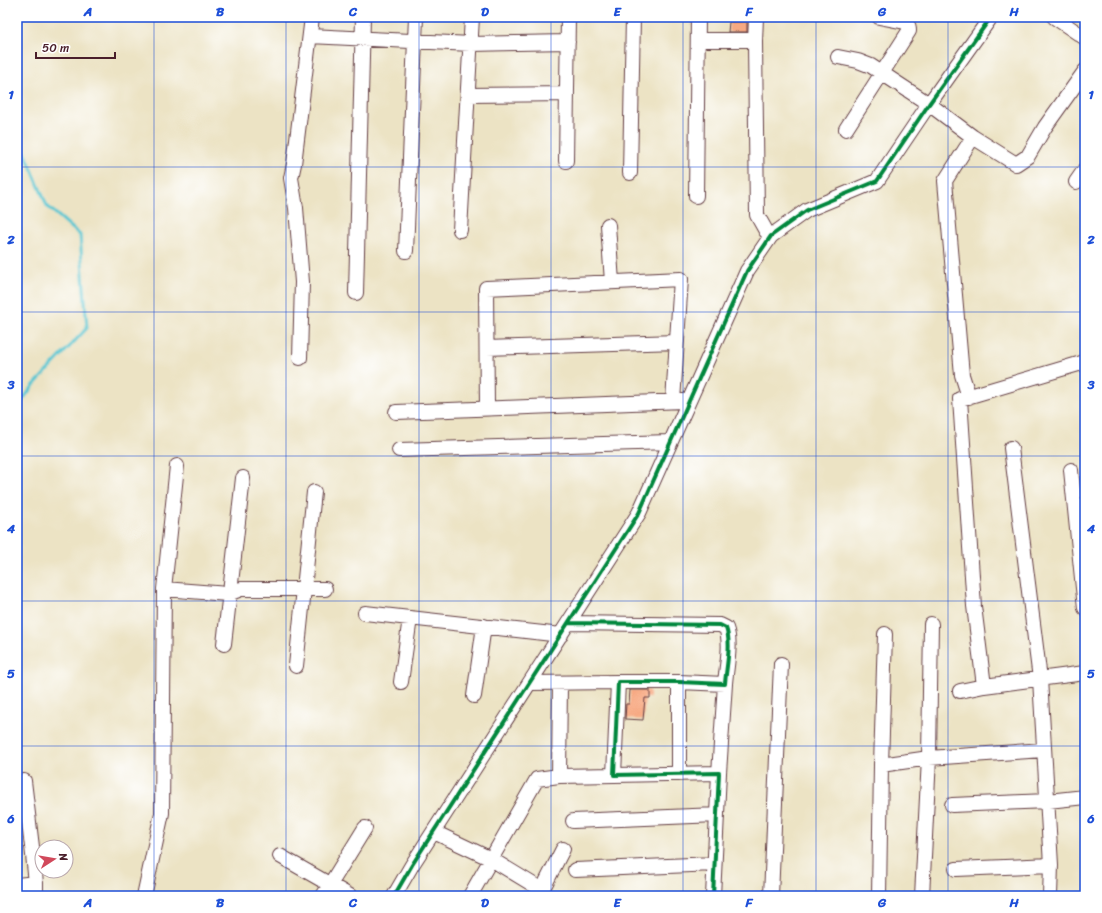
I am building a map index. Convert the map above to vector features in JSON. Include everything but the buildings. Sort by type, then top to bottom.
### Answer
[{"type":"street","points":[[300,358],[302,282],[296,208],[291,178],[312,17]]},
{"type":"street","points":[[356,293],[363,17]]},
{"type":"street","points":[[406,251],[416,17]]},
{"type":"street","points":[[460,230],[472,17]]},
{"type":"street","points":[[566,162],[568,17]]},
{"type":"street","points":[[630,173],[633,17]]},
{"type":"street","points":[[696,196],[698,17]]},
{"type":"street","points":[[756,17],[757,214],[765,229]]},
{"type":"street","points":[[846,129],[909,31],[908,24],[905,22],[879,17]]},
{"type":"street","points":[[394,896],[412,865],[639,513],[765,229],[877,181],[929,104],[991,17]]},
{"type":"street","points":[[1054,17],[1085,38]]},
{"type":"street","points":[[310,36],[471,44],[568,42]]},
{"type":"street","points":[[698,40],[755,40]]},
{"type":"street","points":[[838,57],[858,61],[871,66],[929,104],[973,137],[1016,164],[1028,156],[1046,127],[1085,71]]},
{"type":"street","points":[[468,95],[567,94]]},
{"type":"street","points":[[969,397],[962,375],[944,180],[973,137]]},
{"type":"street","points":[[1076,182],[1085,169]]},
{"type":"street","points":[[608,225],[612,282]]},
{"type":"street","points":[[487,408],[486,288],[681,279],[673,401]]},
{"type":"street","points":[[487,348],[677,342]]},
{"type":"street","points":[[984,686],[974,606],[960,399],[1085,362]]},
{"type":"street","points":[[396,412],[689,400]]},
{"type":"street","points":[[399,450],[670,442]]},
{"type":"street","points":[[1011,448],[1040,679],[1051,865],[1050,896]]},
{"type":"street","points":[[144,896],[162,813],[164,590],[177,466]]},
{"type":"street","points":[[1071,470],[1079,493],[1085,608]]},
{"type":"street","points":[[224,644],[243,478]]},
{"type":"street","points":[[296,666],[314,492]]},
{"type":"street","points":[[164,590],[230,594],[241,589],[325,589]]},
{"type":"street","points":[[364,613],[561,635]]},
{"type":"street","points":[[401,682],[410,618]]},
{"type":"street","points":[[569,623],[720,625],[726,628],[728,633],[728,648],[719,773],[713,896]]},
{"type":"street","points":[[922,896],[929,758],[931,624]]},
{"type":"street","points":[[474,696],[484,626]]},
{"type":"street","points":[[879,896],[885,634]]},
{"type":"street","points":[[771,896],[781,664]]},
{"type":"street","points":[[960,691],[984,686],[1085,673]]},
{"type":"street","points":[[530,682],[679,682],[725,684]]},
{"type":"street","points":[[614,775],[618,682]]},
{"type":"street","points":[[679,682],[679,774]]},
{"type":"street","points":[[560,683],[560,776]]},
{"type":"street","points":[[881,765],[929,758],[1044,750]]},
{"type":"street","points":[[470,896],[537,778],[560,776],[719,773]]},
{"type":"street","points":[[17,782],[24,781],[34,855],[36,889],[17,885]]},
{"type":"street","points":[[952,805],[1048,801],[1085,797]]},
{"type":"street","points":[[573,822],[717,815]]},
{"type":"street","points":[[326,890],[365,828]]},
{"type":"street","points":[[434,832],[491,859],[541,893],[563,849]]},
{"type":"street","points":[[280,856],[326,890],[350,896]]},
{"type":"street","points":[[575,870],[714,864]]},
{"type":"street","points":[[956,869],[1051,865]]},
{"type":"waterway","points":[[17,133],[47,206],[80,235],[87,328],[34,385],[17,407]]},
{"type":"cycle path","points":[[394,896],[412,865],[639,513],[747,271],[771,236],[807,210],[877,181],[929,104],[991,17]]},
{"type":"cycle path","points":[[569,623],[720,625],[726,628],[729,649],[725,684],[618,682],[614,775],[719,773],[713,896]]}]
